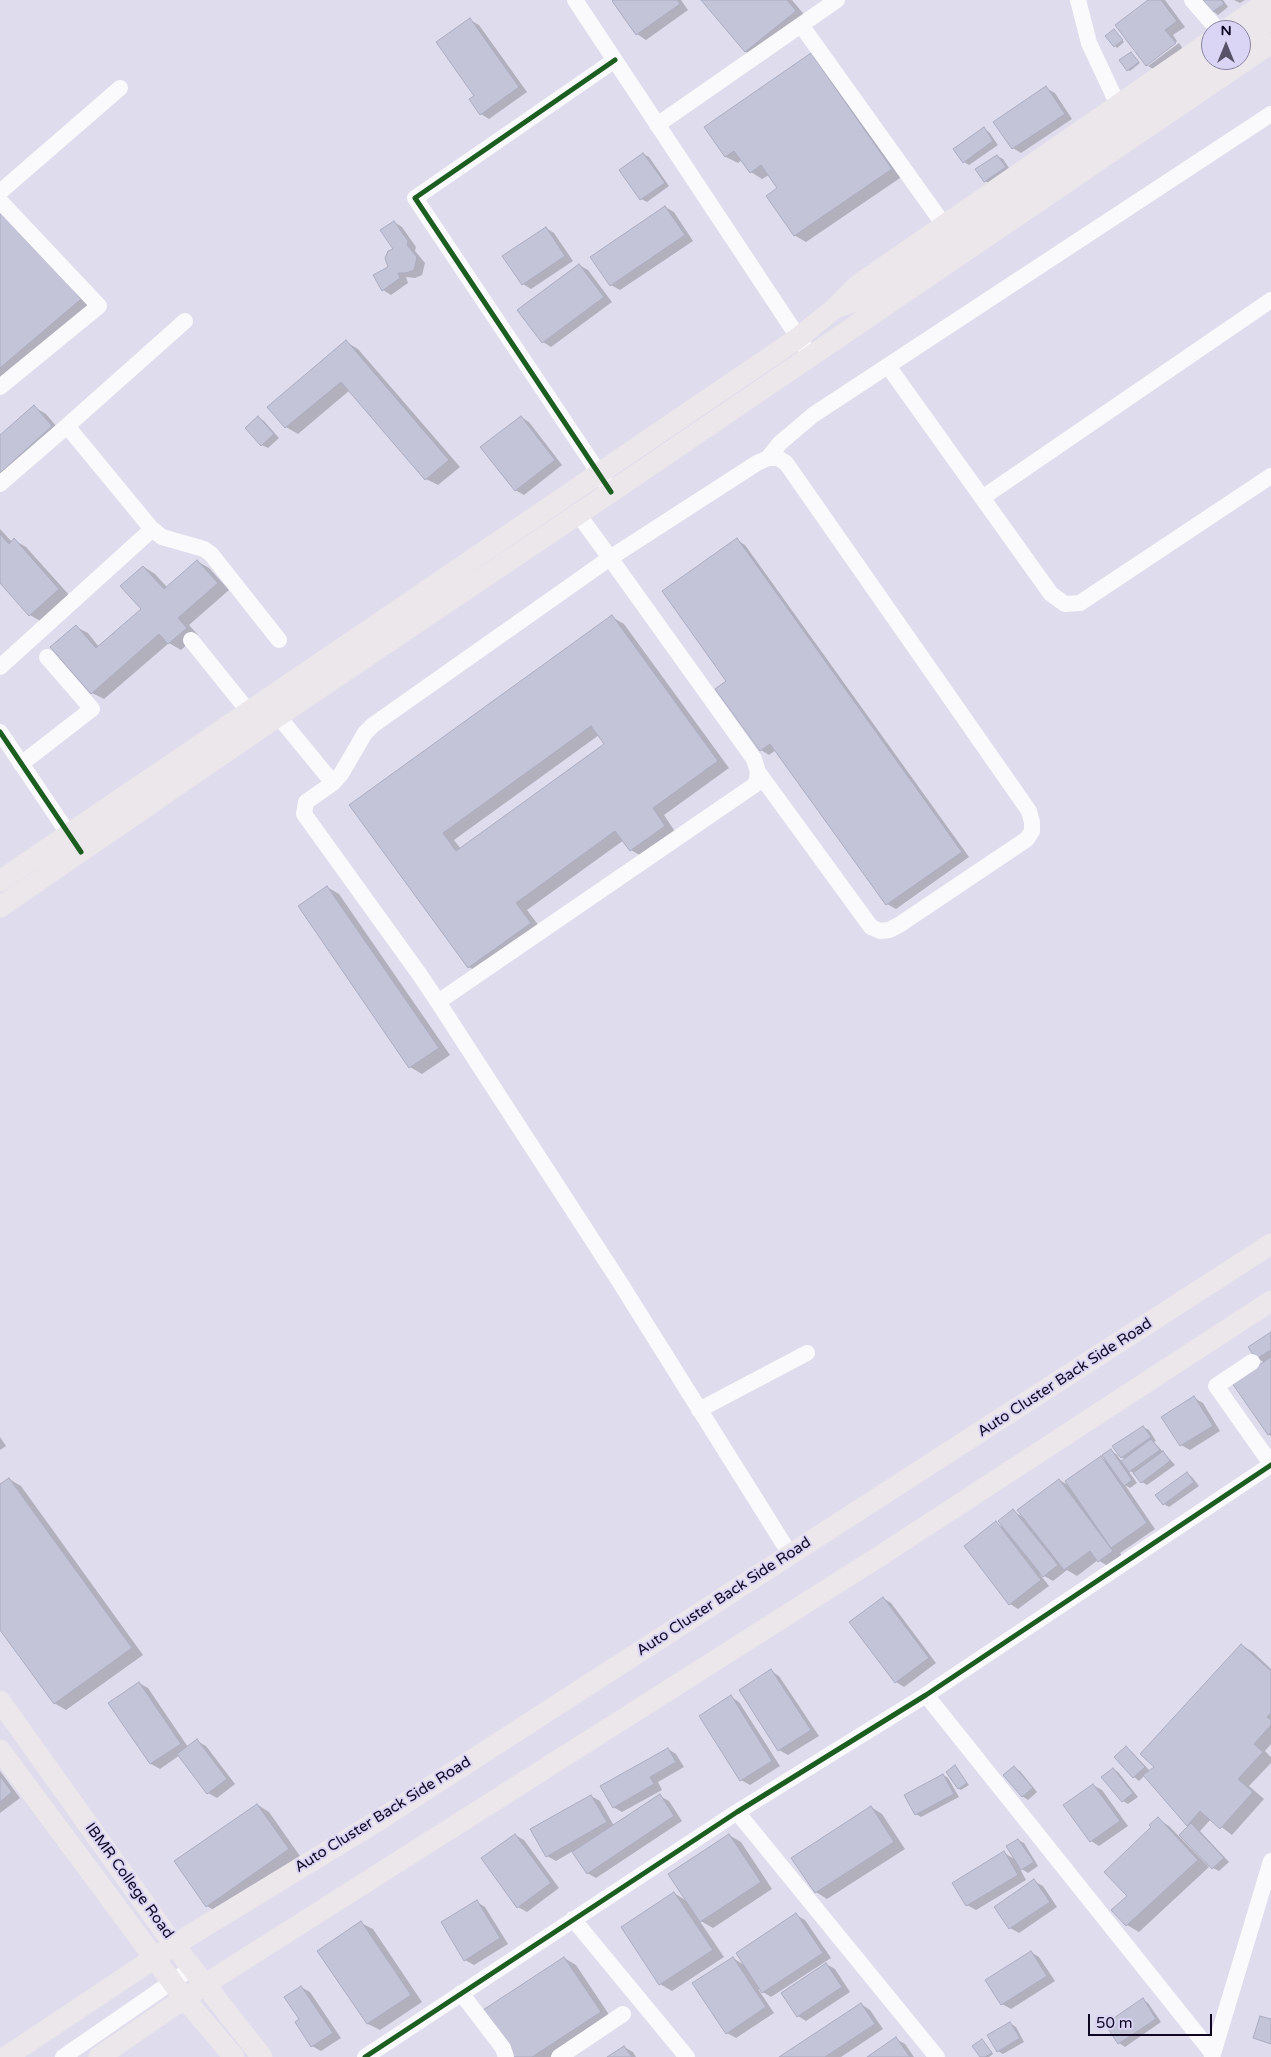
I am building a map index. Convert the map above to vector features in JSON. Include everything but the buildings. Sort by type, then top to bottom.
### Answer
[{"type":"main road","points":[[1241,20],[1270,0]]},
{"type":"main road","points":[[1251,32],[1271,18]]},
{"type":"main road","points":[[0,907],[81,852],[242,724],[278,716],[612,492],[1271,43]]},
{"type":"main road","points":[[0,880],[242,724],[599,473],[798,338],[836,308],[858,285],[1201,48]]},
{"type":"main road","points":[[836,308],[869,297],[1201,67]]},
{"type":"main road","name":"Auto Cluster Back Side Road","points":[[6,2057],[174,1945],[379,1820],[1271,1244]]},
{"type":"main road","points":[[99,2057],[177,1990],[198,1976],[875,1560],[1271,1301]]},
{"type":"main road","name":"IBMR College Road","points":[[0,1701],[174,1945],[262,2057]]},
{"type":"main road","name":"IBMR College Road","points":[[0,1750],[177,1990],[233,2057]]},
{"type":"street","points":[[575,0],[810,356]]},
{"type":"street","points":[[657,125],[837,0]]},
{"type":"street","points":[[1078,0],[1084,31],[1118,105]]},
{"type":"street","points":[[1192,0],[1209,20]]},
{"type":"street","points":[[801,25],[944,225]]},
{"type":"street","points":[[612,492],[415,198],[615,60]]},
{"type":"street","points":[[0,192],[120,88]]},
{"type":"street","points":[[768,458],[780,443],[813,415],[1271,114]]},
{"type":"street","points":[[0,201],[99,306],[0,387]]},
{"type":"street","points":[[982,498],[1271,300]]},
{"type":"street","points":[[0,484],[185,321]]},
{"type":"street","points":[[888,366],[1051,594],[1065,604],[1080,602],[1271,476]]},
{"type":"street","points":[[67,426],[151,528],[162,536],[211,554],[280,640]]},
{"type":"street","points":[[578,514],[610,558],[754,759],[758,772],[871,927],[880,931],[889,930],[899,925],[1027,839],[1032,831],[1032,822],[1029,811],[786,463],[778,458],[768,458],[757,463],[610,558],[373,725],[365,732],[341,774],[333,783],[306,802],[304,814],[438,1002],[619,1281],[790,1554]]},
{"type":"street","points":[[0,667],[148,533],[151,528]]},
{"type":"street","points":[[191,640],[242,724]]},
{"type":"street","points":[[21,764],[92,709],[47,657]]},
{"type":"street","points":[[278,716],[333,783]]},
{"type":"street","points":[[0,732],[81,852]]},
{"type":"street","points":[[438,1002],[756,784],[758,772]]},
{"type":"street","points":[[700,1410],[807,1353]]},
{"type":"street","points":[[366,2057],[737,1812],[926,1695],[1271,1465],[1216,1386],[1252,1362]]},
{"type":"street","points":[[926,1695],[1213,2055]]},
{"type":"street","points":[[737,1812],[937,2057]]},
{"type":"street","points":[[1213,2055],[1271,1861]]},
{"type":"street","points":[[573,1919],[687,2057]]},
{"type":"street","points":[[63,2057],[177,1990]]},
{"type":"street","points":[[461,1993],[503,2048],[506,2057]]},
{"type":"street","points":[[559,2057],[623,2014]]},
{"type":"cycle path","points":[[611,492],[415,198],[615,60]]},
{"type":"cycle path","points":[[0,732],[81,852]]},
{"type":"cycle path","points":[[365,2057],[737,1812],[926,1695],[1271,1465]]}]
